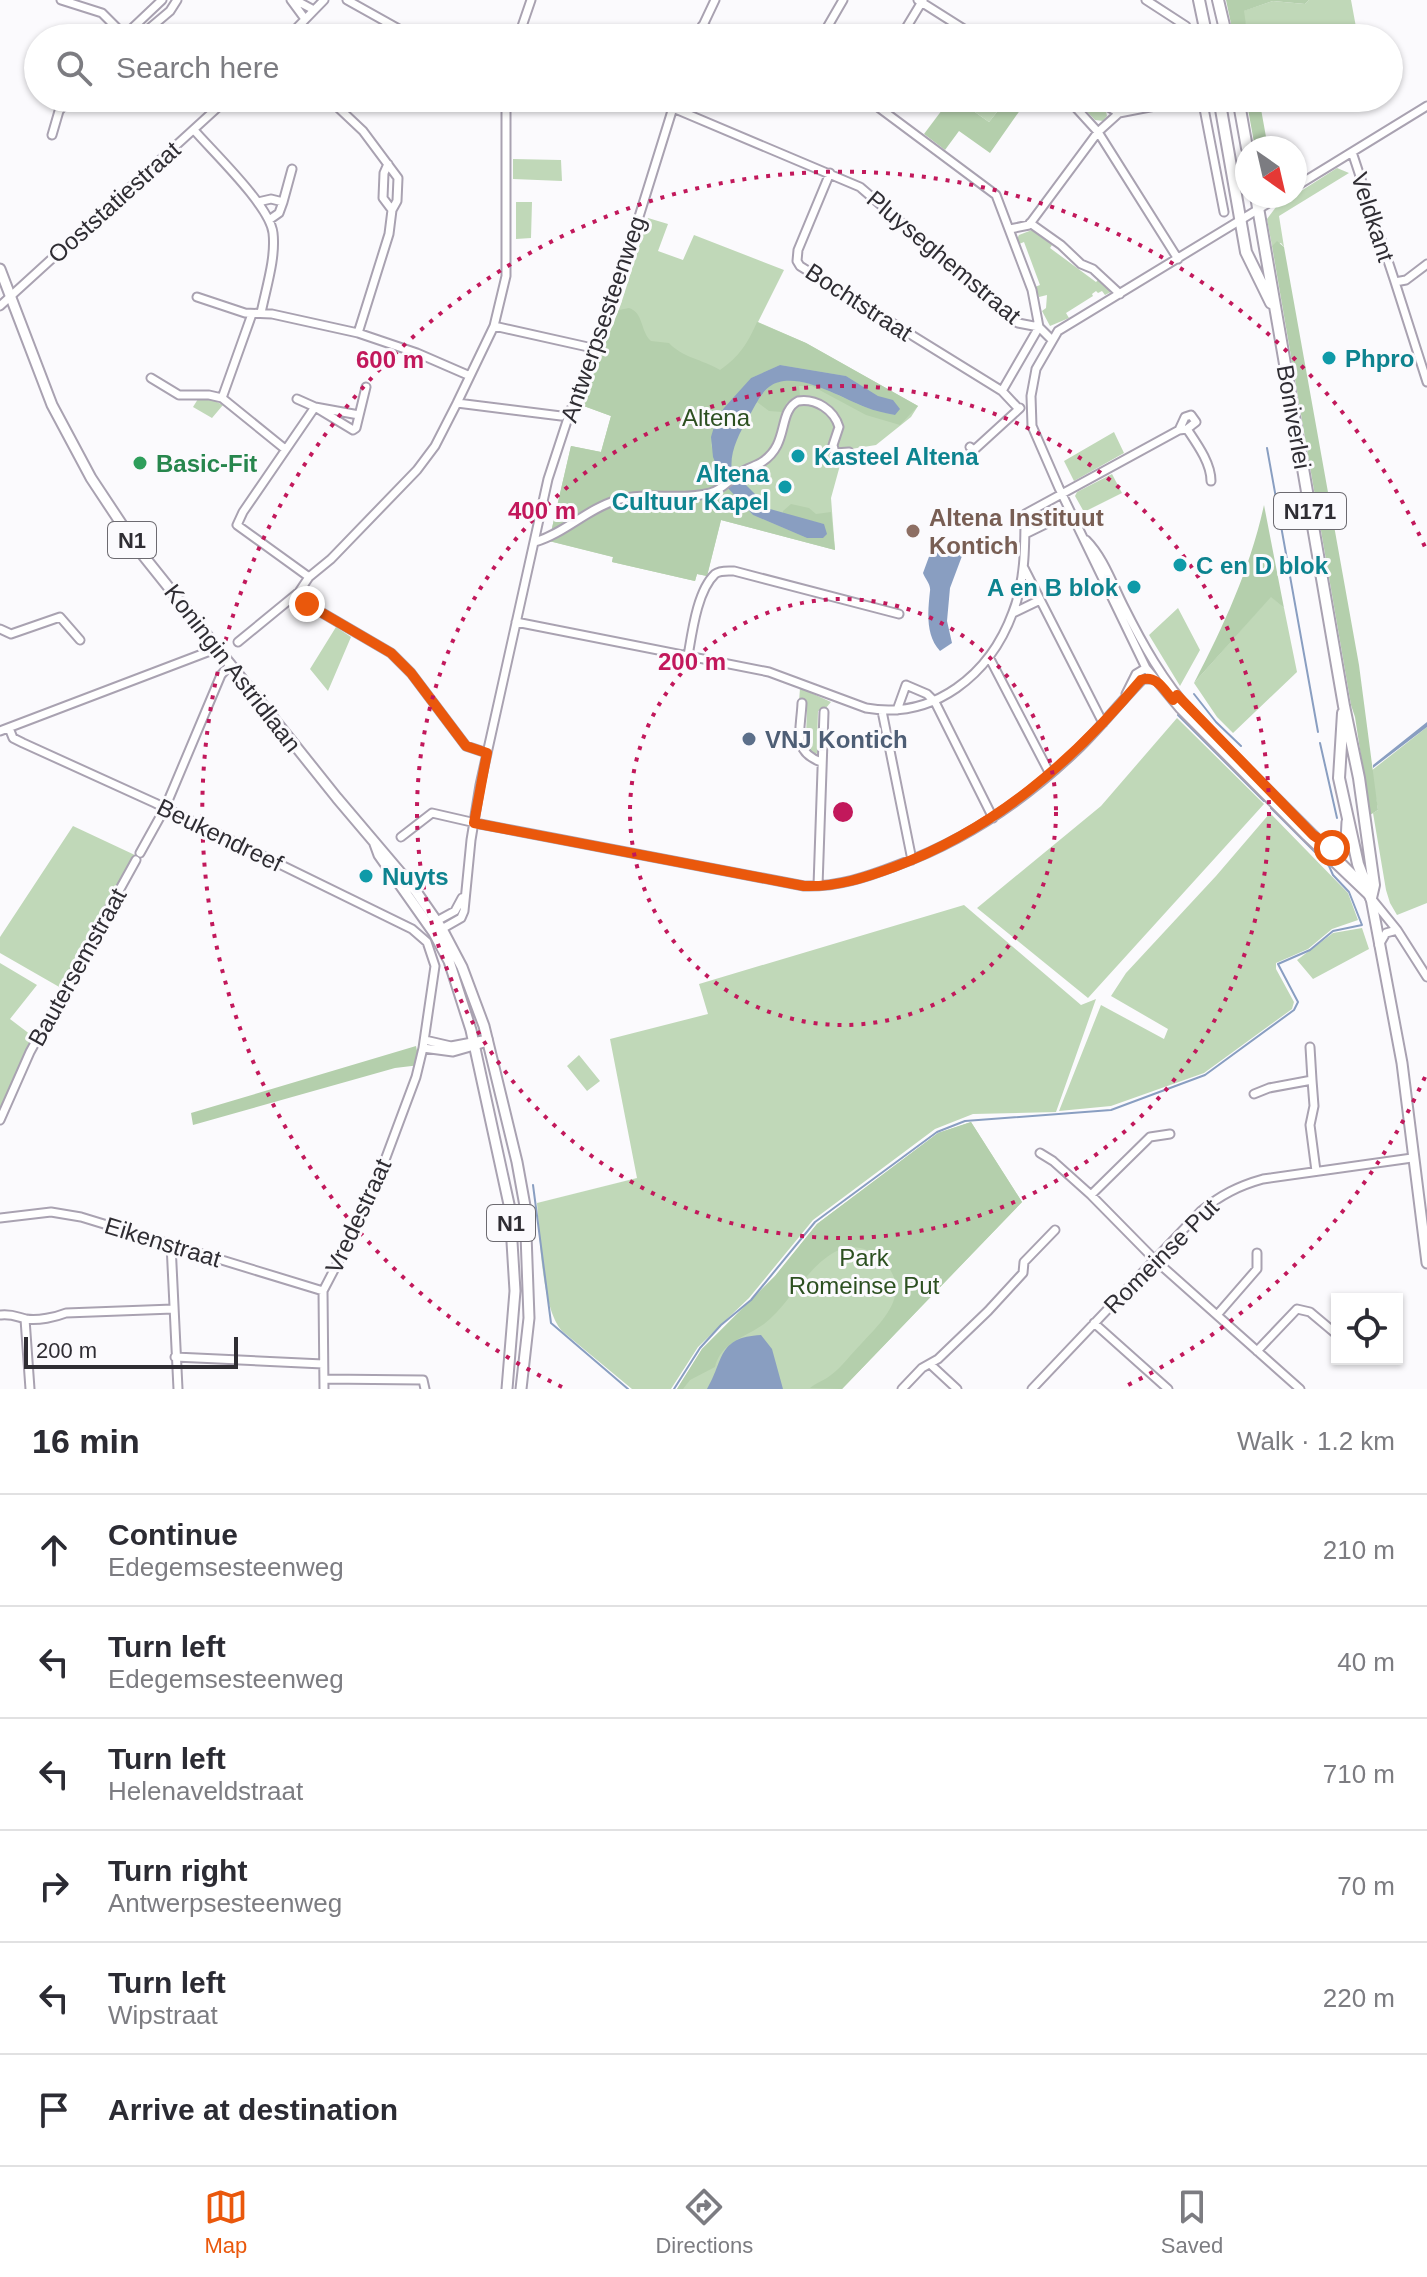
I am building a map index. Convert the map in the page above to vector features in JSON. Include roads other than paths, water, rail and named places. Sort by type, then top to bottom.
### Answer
[{"type":"highway","points":[[1199,0],[1204,24]]},
{"type":"highway","points":[[1218,0],[1224,24]]},
{"type":"highway","name":"N171","points":[[1221,112],[1241,222]]},
{"type":"highway","points":[[1241,112],[1245,136]]},
{"type":"highway","name":"Boniverlei","points":[[1259,210],[1361,792],[1374,885],[1371,898]]},
{"type":"highway","name":"Boniverlei","points":[[1241,222],[1246,252],[1276,316]]},
{"type":"highway","name":"Boniverlei","points":[[1344,706],[1339,765],[1358,864],[1371,898]]},
{"type":"main road","name":"Koningin Astridlaan","points":[[0,269],[52,405],[91,478],[138,549],[375,844],[379,855],[436,927]]},
{"type":"main road","name":"Boniverlei","points":[[1371,898],[1402,1063],[1412,1158],[1425,1227],[1427,1263]]},
{"type":"main road","name":"N1","points":[[436,927],[467,978],[488,1041],[517,1162],[525,1206],[529,1318],[521,1389]]},
{"type":"main road","name":"N1","points":[[436,927],[463,999],[507,1196],[513,1249],[514,1315],[507,1389]]},
{"type":"street","points":[[61,0],[102,13],[113,24]]},
{"type":"street","points":[[137,24],[162,0]]},
{"type":"street","points":[[155,24],[177,0]]},
{"type":"street","points":[[293,0],[314,10]]},
{"type":"street","points":[[293,0],[305,19]]},
{"type":"street","points":[[300,24],[324,0]]},
{"type":"street","points":[[347,0],[390,24]]},
{"type":"street","points":[[523,24],[531,0]]},
{"type":"street","points":[[703,24],[715,0]]},
{"type":"street","points":[[829,24],[843,0]]},
{"type":"street","points":[[1146,0],[1183,24]]},
{"type":"street","points":[[908,24],[921,1],[956,24]]},
{"type":"street","points":[[1307,180],[1427,106]]},
{"type":"street","points":[[52,135],[59,112]]},
{"type":"street","name":"Ooststatiestraat","points":[[0,306],[213,112]]},
{"type":"street","points":[[343,112],[363,131],[398,178],[397,201],[392,210],[389,234],[358,333]]},
{"type":"street","points":[[238,642],[299,592],[309,577],[331,559],[424,463],[457,403],[494,326],[506,276],[506,112]]},
{"type":"street","name":"Antwerpsesteenweg","points":[[436,927],[461,918],[483,752],[548,479],[618,284],[672,112]]},
{"type":"street","name":"Pluyseghemstraat","points":[[683,112],[866,191],[1018,323],[1039,327]]},
{"type":"street","points":[[885,112],[989,188],[998,198],[1032,290],[1039,327],[1051,339]]},
{"type":"street","points":[[1080,112],[1098,132],[1178,259]]},
{"type":"street","points":[[1010,229],[1030,223],[1098,132],[1124,112]]},
{"type":"street","points":[[1205,112],[1224,212]]},
{"type":"street","points":[[194,130],[258,202],[269,220],[273,245],[256,314],[222,398]]},
{"type":"street","name":"Veldkant","points":[[1352,152],[1427,382]]},
{"type":"street","points":[[388,164],[384,173],[383,198],[392,210]]},
{"type":"street","points":[[269,220],[279,213],[292,169]]},
{"type":"street","name":"Bochtstraat","points":[[830,173],[798,250],[800,266],[1002,391]]},
{"type":"street","points":[[258,202],[271,199],[283,202]]},
{"type":"street","points":[[1146,668],[1033,430],[1030,408],[1036,369],[1058,331],[1262,208]]},
{"type":"street","points":[[1030,223],[1081,264],[1093,269],[1120,294]]},
{"type":"street","name":"Veldkant","points":[[1395,282],[1406,280],[1427,264]]},
{"type":"street","points":[[197,297],[256,314],[358,333],[417,353],[470,376]]},
{"type":"street","points":[[494,326],[588,347]]},
{"type":"street","points":[[1018,408],[1002,391],[1039,327]]},
{"type":"street","points":[[151,378],[179,395],[222,398],[285,449]]},
{"type":"street","points":[[297,399],[350,430],[356,428],[366,387]]},
{"type":"street","points":[[535,542],[555,536],[604,504],[621,499],[711,493],[763,462],[775,451],[782,438],[788,409],[803,400],[812,401],[831,412],[839,427],[833,445],[835,453],[849,452]]},
{"type":"street","points":[[457,403],[561,416]]},
{"type":"street","points":[[309,577],[237,525],[315,407]]},
{"type":"street","points":[[315,407],[359,415]]},
{"type":"street","points":[[970,447],[974,450],[1018,408],[1030,408]]},
{"type":"street","points":[[516,622],[769,672],[837,699],[882,711],[897,710],[935,702],[962,685],[989,657],[1013,613],[1024,568],[1025,514],[1187,428],[1211,472],[1211,481]]},
{"type":"street","points":[[1025,534],[1070,512]]},
{"type":"street","points":[[1082,536],[1099,557],[1158,676]]},
{"type":"street","points":[[1024,568],[1103,723]]},
{"type":"street","points":[[688,656],[698,607],[712,579],[720,571],[734,571],[899,614]]},
{"type":"street","points":[[299,592],[307,604],[391,653],[411,673],[466,746],[483,752]]},
{"type":"street","points":[[1013,613],[1040,600]]},
{"type":"street","points":[[0,629],[11,634],[60,617],[80,640]]},
{"type":"street","points":[[4,729],[218,648]]},
{"type":"street","points":[[989,657],[1050,774]]},
{"type":"street","name":"Bautersemstraat","points":[[0,1120],[30,1052],[165,808],[221,675],[231,664]]},
{"type":"street","points":[[1124,698],[1136,674],[1151,668],[1175,698],[1306,836],[1386,914],[1427,977]]},
{"type":"street","points":[[401,837],[432,813],[799,885],[841,884],[912,860],[952,842],[993,818],[1050,774],[1143,679],[1158,676]]},
{"type":"street","points":[[897,710],[906,685],[927,694],[935,702],[993,818]]},
{"type":"street","points":[[1175,698],[1358,876],[1371,898]]},
{"type":"street","points":[[802,703],[800,746],[805,756],[821,762]]},
{"type":"street","points":[[882,711],[912,860]]},
{"type":"street","points":[[818,886],[824,712]]},
{"type":"street","name":"Beukendreef","points":[[4,729],[16,740],[165,808],[412,929],[430,948]]},
{"type":"street","name":"Boniverlei","points":[[1329,848],[1345,841],[1346,812]]},
{"type":"street","points":[[1374,885],[1386,914]]},
{"type":"street","points":[[1379,945],[1386,933],[1397,930]]},
{"type":"street","name":"Vredestraat","points":[[324,1389],[323,1291],[361,1218],[416,1077],[435,966],[430,948]]},
{"type":"street","points":[[424,1044],[451,1046],[488,1041]]},
{"type":"street","points":[[1310,1047],[1314,1106],[1310,1125],[1316,1171]]},
{"type":"street","points":[[1254,1094],[1312,1080]]},
{"type":"street","points":[[1091,1195],[1150,1137],[1170,1134]]},
{"type":"street","points":[[1040,1153],[1091,1195],[1155,1260],[1300,1389]]},
{"type":"street","name":"Romeinse Put","points":[[1032,1389],[1219,1196],[1240,1185],[1263,1179],[1412,1158]]},
{"type":"street","name":"Eikenstraat","points":[[0,1218],[51,1212],[65,1214],[323,1291]]},
{"type":"street","points":[[902,1389],[988,1311],[1023,1273],[1024,1262],[1055,1230]]},
{"type":"street","points":[[171,1244],[178,1389]]},
{"type":"street","points":[[1217,1315],[1257,1269],[1257,1253]]},
{"type":"street","points":[[1,1315],[17,1314],[25,1319],[57,1317],[66,1313],[173,1309]]},
{"type":"street","points":[[1257,1351],[1297,1309],[1310,1312],[1331,1330]]},
{"type":"street","points":[[25,1319],[30,1389]]},
{"type":"street","points":[[1094,1323],[1168,1389]]},
{"type":"street","points":[[175,1357],[323,1364]]},
{"type":"street","points":[[930,1364],[957,1389]]},
{"type":"street","points":[[324,1379],[423,1380],[425,1389]]},
{"type":"water","points":[[780,365],[846,376],[878,396],[893,400],[900,409],[895,415],[880,412],[817,386],[791,381],[769,387],[757,401],[736,444],[732,471],[770,509],[824,524],[827,534],[823,538],[807,538],[753,515],[725,485],[713,457],[711,437],[724,408],[751,378]]},
{"type":"water","points":[[937,546],[955,549],[962,556],[950,588],[947,621],[952,643],[940,651],[930,630],[930,588],[923,573],[930,554]]},
{"type":"water","points":[[1427,722],[1427,727],[1373,768],[1373,765]]},
{"type":"water","points":[[761,1335],[772,1349],[783,1389],[707,1389],[729,1346],[736,1340]]},
{"type":"waterway","points":[[1267,448],[1318,732]]},
{"type":"waterway","points":[[1194,694],[1216,722],[1241,746]]},
{"type":"waterway","points":[[1178,715],[1264,801]]},
{"type":"waterway","points":[[1320,743],[1337,818]]},
{"type":"waterway","points":[[674,1389],[700,1348],[751,1300],[815,1222],[937,1132],[965,1121],[1111,1110],[1205,1075],[1294,1010],[1298,1002],[1278,964],[1310,950],[1333,931],[1362,925],[1349,892],[1329,866],[1271,808]]},
{"type":"waterway","points":[[533,1185],[551,1323],[628,1389]]},
{"type":"place","name":"Phpro","points":[[1329,358]]},
{"type":"place","name":"Kasteel Altena","points":[[798,456]]},
{"type":"place","name":"Basic-Fit","points":[[140,463]]},
{"type":"place","name":"Altena Cultuur Kapel","points":[[785,487]]},
{"type":"place","name":"Altena Instituut Kontich","points":[[913,531]]},
{"type":"place","name":"C en D blok","points":[[1180,565]]},
{"type":"place","name":"A en B blok","points":[[1134,587]]},
{"type":"place","name":"VNJ Kontich","points":[[749,739]]},
{"type":"place","name":"Nuyts","points":[[366,876]]},
{"type":"park label","name":"Altena","points":[[716,417]]},
{"type":"park label","name":"Park Romeinse Put","points":[[864,1271]]}]
